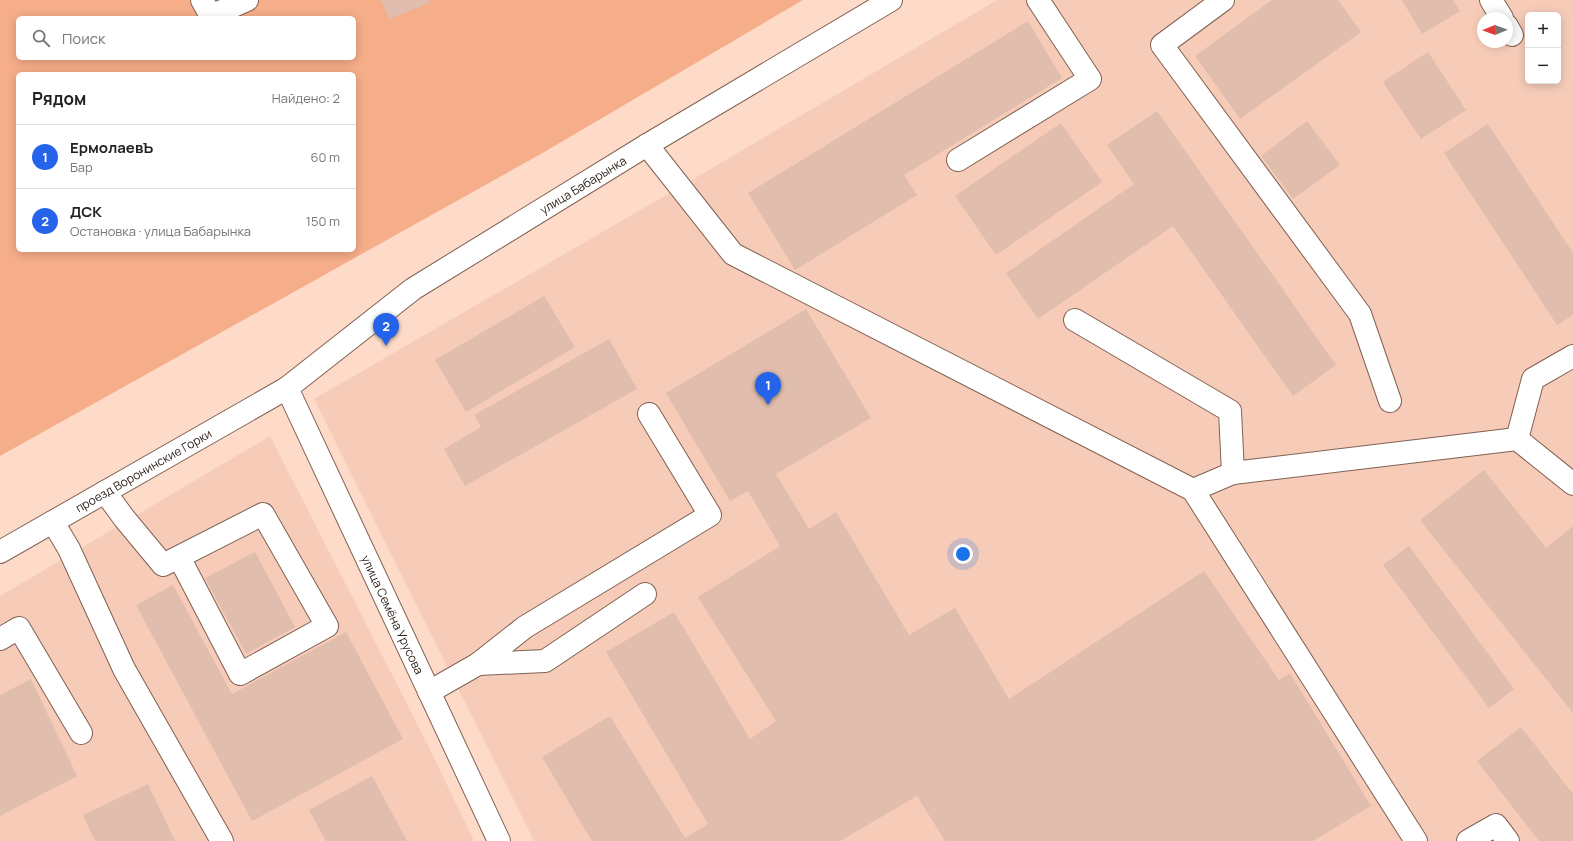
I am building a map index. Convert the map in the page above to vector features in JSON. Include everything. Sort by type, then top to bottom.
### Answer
[{"type":"street","points":[[202,0],[211,16],[247,0]]},
{"type":"street","name":"улица Бабарынка","points":[[287,388],[413,289],[647,145],[891,0]]},
{"type":"street","points":[[958,160],[1090,79],[1038,0]]},
{"type":"street","points":[[1223,0],[1162,45],[1360,314],[1390,401]]},
{"type":"street","points":[[1491,0],[1498,12]]},
{"type":"street","points":[[647,145],[733,254],[1193,490],[1416,841]]},
{"type":"street","points":[[1075,320],[1230,411],[1232,473]]},
{"type":"street","points":[[1517,438],[1533,379],[1573,356]]},
{"type":"street","name":"проезд Воронинские Горки","points":[[0,552],[287,388]]},
{"type":"street","name":"улица Семёна Урусова","points":[[287,388],[499,841]]},
{"type":"street","points":[[429,692],[478,664],[525,627],[710,515],[649,414]]},
{"type":"street","points":[[1193,490],[1232,473],[1517,438],[1573,484]]},
{"type":"street","points":[[105,492],[124,518],[163,565],[263,514],[327,626],[240,674],[179,557]]},
{"type":"street","points":[[53,522],[69,549],[124,669],[222,841]]},
{"type":"street","points":[[478,664],[545,662],[645,594]]},
{"type":"street","points":[[0,639],[19,628],[81,733]]},
{"type":"street","points":[[1468,841],[1496,825],[1508,841]]},
{"type":"shaded area","points":[[0,0],[803,0],[539,155],[0,456]]},
{"type":"shaded area","points":[[997,0],[1573,0],[1573,841],[534,841],[314,399],[668,194]]},
{"type":"shaded area","points":[[270,436],[428,745],[474,841],[0,841],[0,596]]},
{"type":"building","points":[[381,0],[429,0],[430,3],[389,19]]},
{"type":"building","points":[[1272,0],[1338,0],[1361,32],[1240,119],[1195,56]]},
{"type":"building","points":[[1402,0],[1453,0],[1460,11],[1422,34]]},
{"type":"building","points":[[1028,21],[1062,78],[904,175],[917,195],[795,270],[748,193]]},
{"type":"building","points":[[1428,52],[1466,110],[1421,139],[1383,82]]},
{"type":"building","points":[[1157,111],[1336,365],[1293,396],[1173,226],[1038,319],[1006,273],[1134,184],[1107,145]]},
{"type":"building","points":[[1307,121],[1340,165],[1293,199],[1261,156]]},
{"type":"building","points":[[1061,123],[1102,182],[996,255],[955,196]]},
{"type":"building","points":[[1488,124],[1573,253],[1573,315],[1557,325],[1444,153]]},
{"type":"building","points":[[544,296],[575,347],[466,412],[435,360]]},
{"type":"building","points":[[806,309],[871,418],[776,474],[809,529],[836,512],[909,635],[955,608],[1009,699],[1204,571],[1279,680],[1290,673],[1371,806],[1313,841],[945,841],[917,796],[840,841],[592,841],[542,757],[610,716],[685,838],[708,824],[606,652],[674,612],[750,739],[776,721],[698,597],[780,546],[748,491],[730,501],[666,393]]},
{"type":"building","points":[[609,339],[637,389],[465,486],[444,449],[481,427],[474,415]]},
{"type":"building","points":[[1484,470],[1546,548],[1573,526],[1573,713],[1420,520]]},
{"type":"building","points":[[1409,546],[1514,689],[1489,708],[1383,565]]},
{"type":"building","points":[[255,552],[295,627],[246,654],[205,578]]},
{"type":"building","points":[[173,585],[232,694],[346,632],[403,739],[252,821],[136,605]]},
{"type":"building","points":[[31,679],[77,776],[0,816],[0,695]]},
{"type":"building","points":[[1521,727],[1573,794],[1573,841],[1539,841],[1477,761]]},
{"type":"building","points":[[372,776],[407,841],[326,841],[309,810]]},
{"type":"building","points":[[148,784],[175,841],[95,841],[83,815]]},
{"type":"place","name":"ДСК","points":[[386,346]]},
{"type":"place","name":"ЕрмолаевЪ","points":[[768,405]]}]
